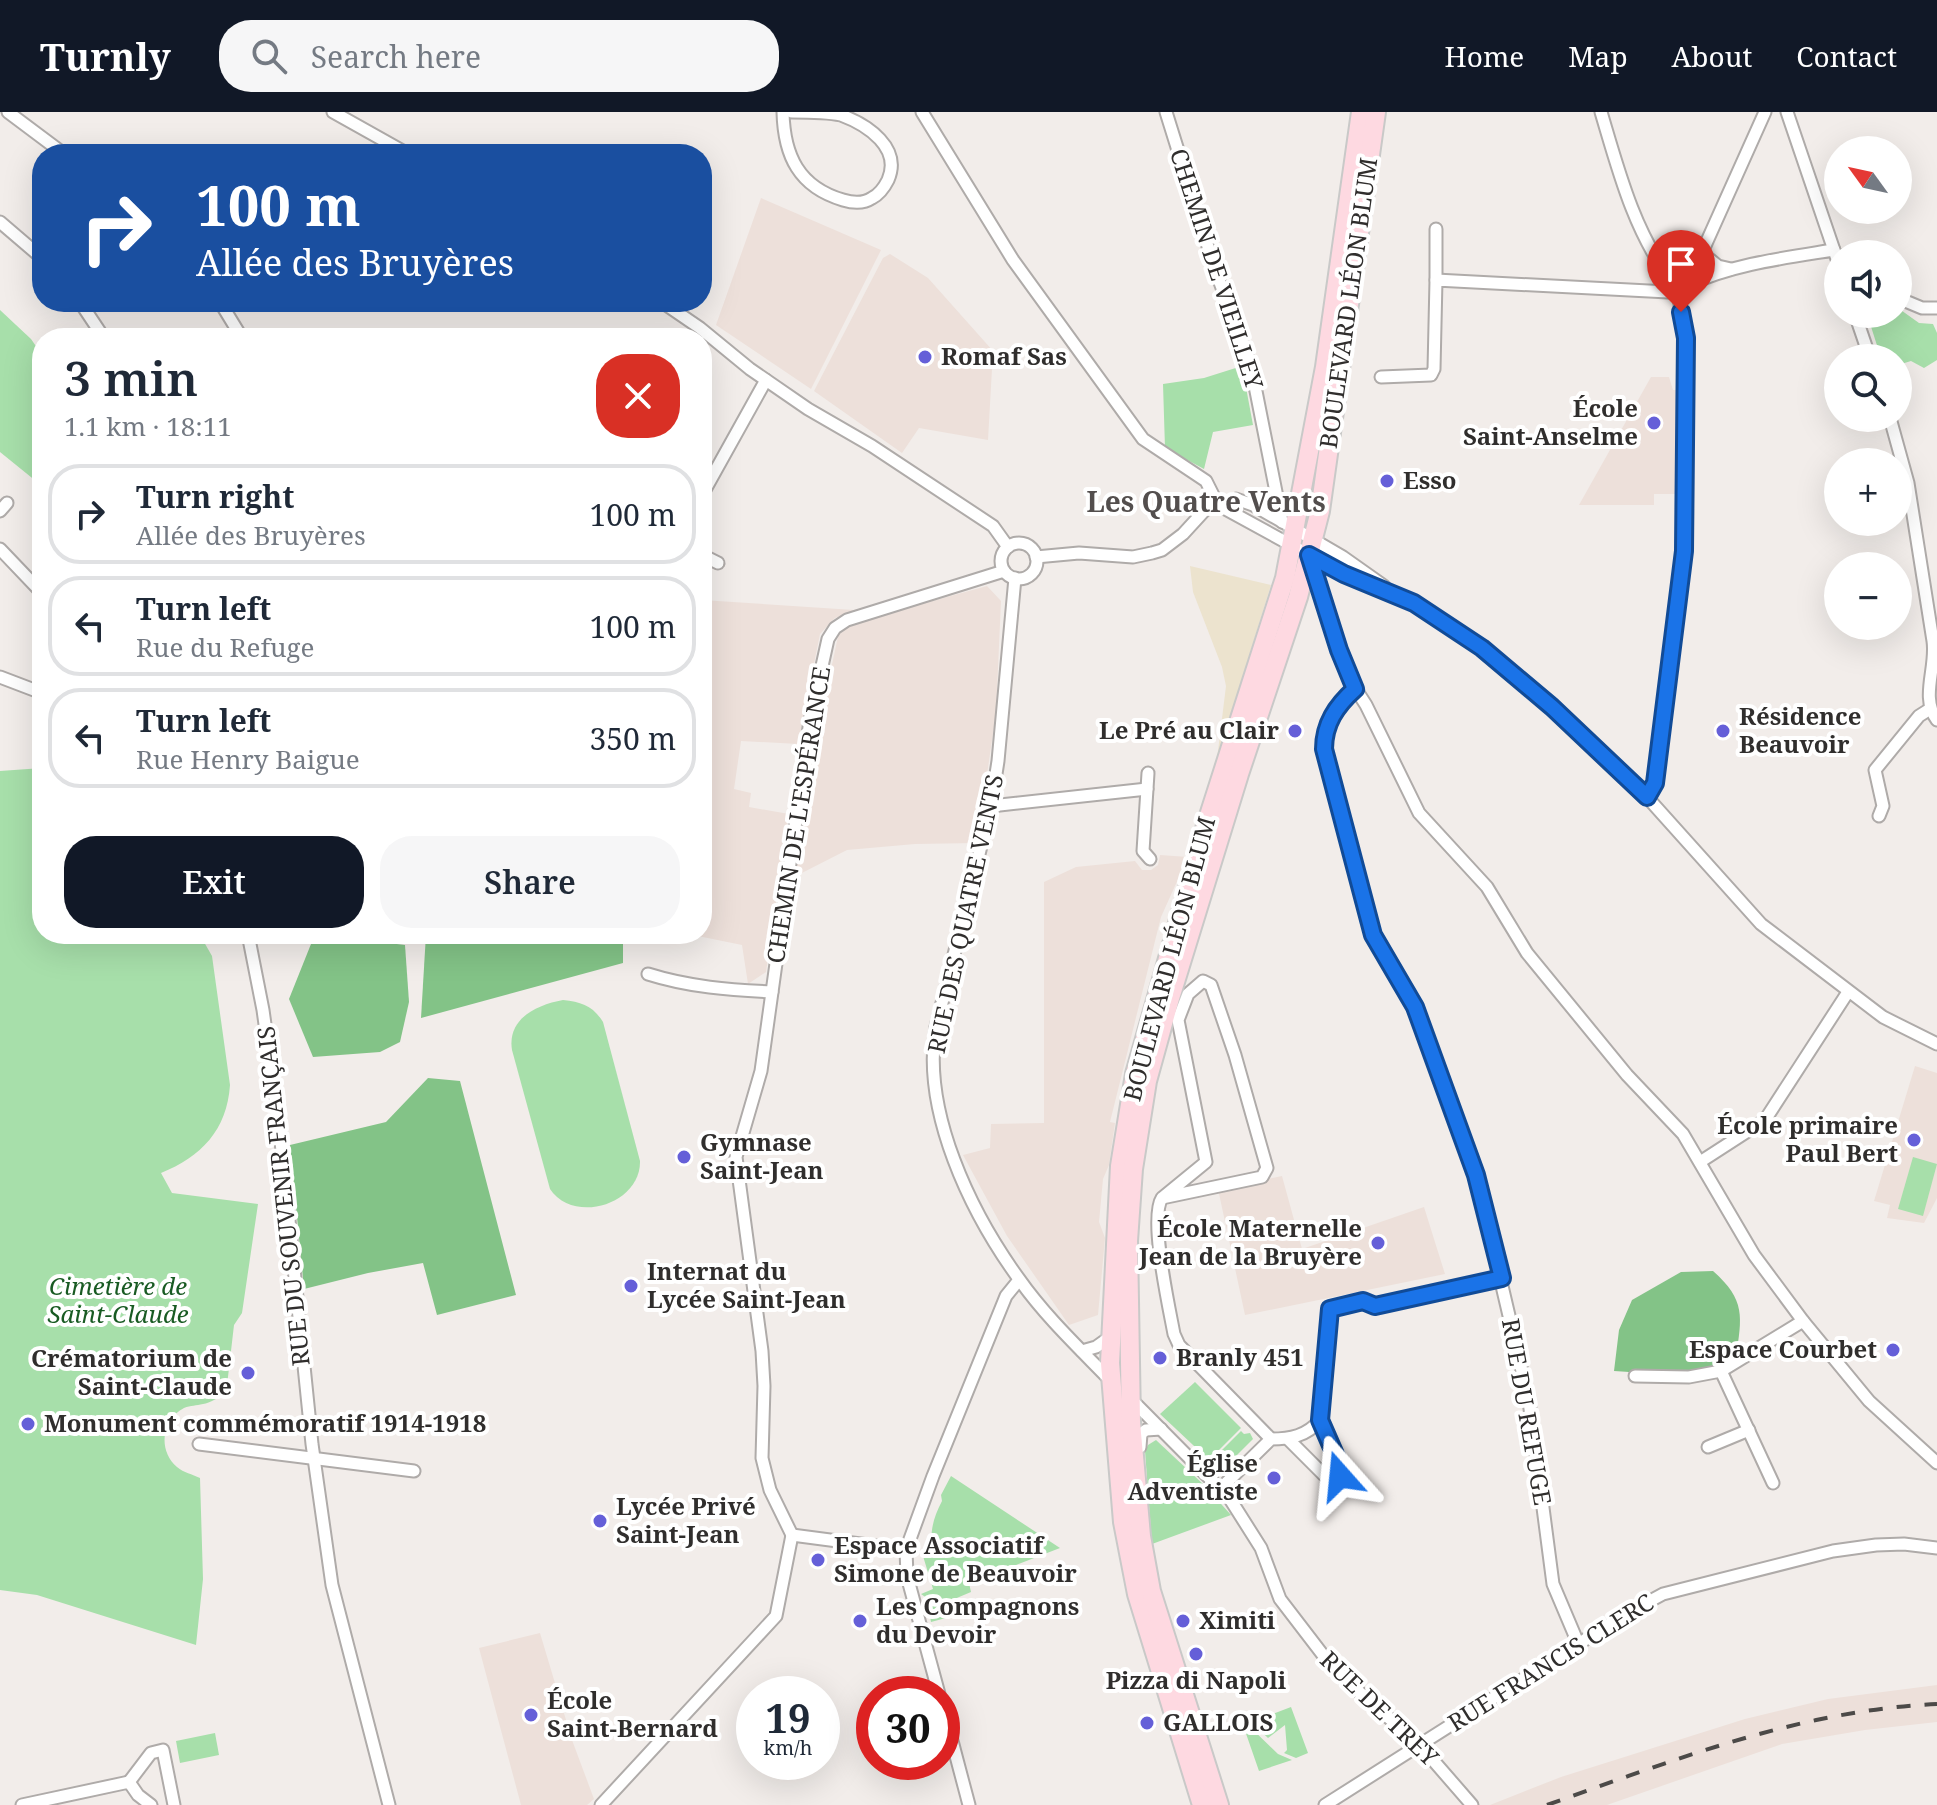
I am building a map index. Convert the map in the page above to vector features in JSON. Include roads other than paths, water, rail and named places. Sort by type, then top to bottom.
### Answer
[{"type":"main road","name":"BOULEVARD LÉON BLUM","points":[[1202,1805],[1137,1594],[1123,1522],[1110,1381],[1120,1166],[1135,1074],[1207,822],[1277,605],[1333,313],[1361,112]]},
{"type":"main road","name":"BOULEVARD LÉON BLUM","points":[[1219,1805],[1151,1591],[1141,1536],[1135,1490],[1131,1399],[1128,1241],[1133,1169],[1147,1081],[1170,998],[1298,597],[1321,505],[1376,112]]},
{"type":"street","points":[[8,112],[51,144]]},
{"type":"street","points":[[333,112],[350,116],[393,144]]},
{"type":"street","points":[[783,112],[783,128],[790,155],[815,190],[849,202],[864,202],[882,191],[893,169],[889,149],[883,142],[840,115],[792,112]]},
{"type":"street","points":[[922,112],[1013,260],[1143,439],[1206,481],[1218,505],[1289,532]]},
{"type":"street","name":"CHEMIN DE VIEILLEY","points":[[1166,112],[1215,269],[1251,366],[1289,532]]},
{"type":"street","points":[[1601,112],[1625,192],[1673,298],[1679,299],[1686,296],[1687,283],[1765,112]]},
{"type":"street","points":[[1787,112],[1831,240]]},
{"type":"street","points":[[0,222],[32,249]]},
{"type":"street","points":[[1381,377],[1431,375],[1434,369],[1436,229]]},
{"type":"street","points":[[1702,253],[1718,266],[1731,269]]},
{"type":"street","points":[[1436,280],[1669,286],[1677,277],[1687,283],[1774,259],[1824,257]]},
{"type":"street","points":[[1647,797],[1655,783],[1684,551],[1686,338],[1679,299]]},
{"type":"street","points":[[1912,305],[1937,308]]},
{"type":"street","points":[[675,312],[697,328]]},
{"type":"street","points":[[712,340],[766,380],[993,526],[1008,547]]},
{"type":"street","points":[[712,477],[766,380]]},
{"type":"street","points":[[1879,816],[1883,806],[1875,770],[1919,716],[1934,714],[1929,694],[1935,652],[1908,483],[1894,432]]},
{"type":"street","points":[[1036,557],[1079,553],[1133,557],[1152,553],[1162,550],[1183,534],[1205,510],[1236,499],[1253,505],[1311,548],[1343,557],[1482,648],[1552,707],[1647,797],[1761,924],[1883,1017],[1937,1044]]},
{"type":"street","points":[[1013,544],[1025,544],[1036,557],[1027,577],[1015,578],[1004,571],[1001,561],[1013,544]]},
{"type":"street","points":[[1311,548],[1339,650],[1355,689],[1366,705],[1419,813],[1487,887],[1527,953],[1641,1092],[1683,1134],[1754,1255],[1803,1321],[1869,1401],[1937,1463]]},
{"type":"street","points":[[0,549],[32,583]]},
{"type":"street","points":[[712,560],[718,563]]},
{"type":"street","name":"CHEMIN DE L'ESPÉRANCE","points":[[792,1535],[770,1490],[762,1458],[762,1351],[735,1167],[737,1148],[761,1071],[810,720],[828,639],[835,628],[847,620],[1004,571]]},
{"type":"street","name":"RUE DES QUATRE VENTS","points":[[1015,578],[991,806],[932,1050],[937,1099],[951,1152],[994,1240],[1019,1280]]},
{"type":"street","points":[[0,677],[32,689]]},
{"type":"street","name":"RUE DU REFUGE","points":[[1355,689],[1336,709],[1326,726],[1324,749],[1373,935],[1415,1007],[1476,1175],[1529,1401],[1553,1584],[1578,1643]]},
{"type":"street","points":[[1148,773],[1143,851],[1150,859]]},
{"type":"street","points":[[991,806],[1147,789]]},
{"type":"street","name":"RUE DU SOUVENIR FRANÇAIS","points":[[250,944],[263,1010],[280,1132],[314,1460],[332,1585],[389,1805]]},
{"type":"street","name":"CHEMIN DE L'ESPÉRANCE","points":[[648,974],[674,982],[727,990],[772,992]]},
{"type":"street","points":[[1162,1198],[1262,1177],[1267,1168],[1221,1013],[1211,985],[1203,981],[1188,994],[1178,1020],[1206,1162],[1162,1198],[1157,1209],[1159,1236],[1174,1334],[1179,1345],[1271,1439]]},
{"type":"street","points":[[1700,1162],[1765,1120],[1848,992]]},
{"type":"street","points":[[1288,1439],[1327,1478],[1336,1481],[1340,1476],[1340,1466],[1320,1420],[1330,1309],[1363,1301],[1375,1306],[1502,1278]]},
{"type":"street","points":[[934,1676],[907,1576],[906,1550],[1006,1296],[1019,1280]]},
{"type":"street","name":"RUE DE TREY","points":[[1019,1280],[1110,1381],[1221,1488],[1261,1548],[1280,1599],[1292,1617],[1336,1672],[1419,1744],[1472,1805]]},
{"type":"street","points":[[1635,1376],[1689,1377],[1721,1371],[1803,1321]]},
{"type":"street","points":[[1082,1351],[1096,1347],[1110,1337]]},
{"type":"street","points":[[1721,1371],[1773,1483]]},
{"type":"street","points":[[1221,1488],[1271,1439],[1288,1439],[1313,1429],[1320,1420]]},
{"type":"street","name":"BOULEVARD LÉON BLUM","points":[[1141,1536],[1140,1440],[1146,1430],[1161,1429]]},
{"type":"street","points":[[1708,1447],[1749,1430]]},
{"type":"street","points":[[199,1444],[414,1471]]},
{"type":"street","points":[[601,1805],[776,1616],[792,1535],[906,1550]]},
{"type":"street","name":"RUE FRANCIS CLERC","points":[[1325,1805],[1578,1643],[1663,1594],[1833,1551],[1904,1544],[1937,1548]]},
{"type":"street","points":[[22,1805],[129,1782],[151,1753],[163,1750],[174,1805]]},
{"type":"street","points":[[960,1771],[969,1805]]},
{"type":"street","points":[[129,1782],[138,1795],[151,1805]]},
{"type":"railway","points":[[1547,1805],[1690,1755],[1787,1727],[1886,1708],[1937,1704]]},
{"type":"place","name":"Romaf Sas","points":[[925,357]]},
{"type":"place","name":"École Saint-Anselme","points":[[1654,423]]},
{"type":"place","name":"Esso","points":[[1387,481]]},
{"type":"place","name":"Le Pré au Clair","points":[[1295,731]]},
{"type":"place","name":"Résidence Beauvoir","points":[[1723,731]]},
{"type":"place","name":"École primaire Paul Bert","points":[[1914,1140]]},
{"type":"place","name":"Gymnase Saint-Jean","points":[[684,1157]]},
{"type":"place","name":"École Maternelle Jean de la Bruyère","points":[[1378,1243]]},
{"type":"place","name":"Internat du Lycée Saint-Jean","points":[[631,1286]]},
{"type":"place","name":"Espace Courbet","points":[[1893,1350]]},
{"type":"place","name":"Branly 451","points":[[1160,1358]]},
{"type":"place","name":"Crématorium de Saint-Claude","points":[[248,1373]]},
{"type":"place","name":"Monument commémoratif 1914-1918","points":[[28,1424]]},
{"type":"place","name":"Église Adventiste","points":[[1274,1478]]},
{"type":"place","name":"Lycée Privé Saint-Jean","points":[[600,1521]]},
{"type":"place","name":"Espace Associatif Simone de Beauvoir","points":[[818,1560]]},
{"type":"place","name":"Les Compagnons du Devoir","points":[[860,1621]]},
{"type":"place","name":"Ximiti","points":[[1183,1621]]},
{"type":"place","name":"Pizza di Napoli","points":[[1196,1654]]},
{"type":"place","name":"École Saint-Bernard","points":[[531,1715]]},
{"type":"place","name":"GALLOIS","points":[[1147,1723]]},
{"type":"district","name":"Les Quatre Vents","points":[[1206,502]]},
{"type":"park label","name":"Cimetière de Saint-Claude","points":[[118,1301]]}]
